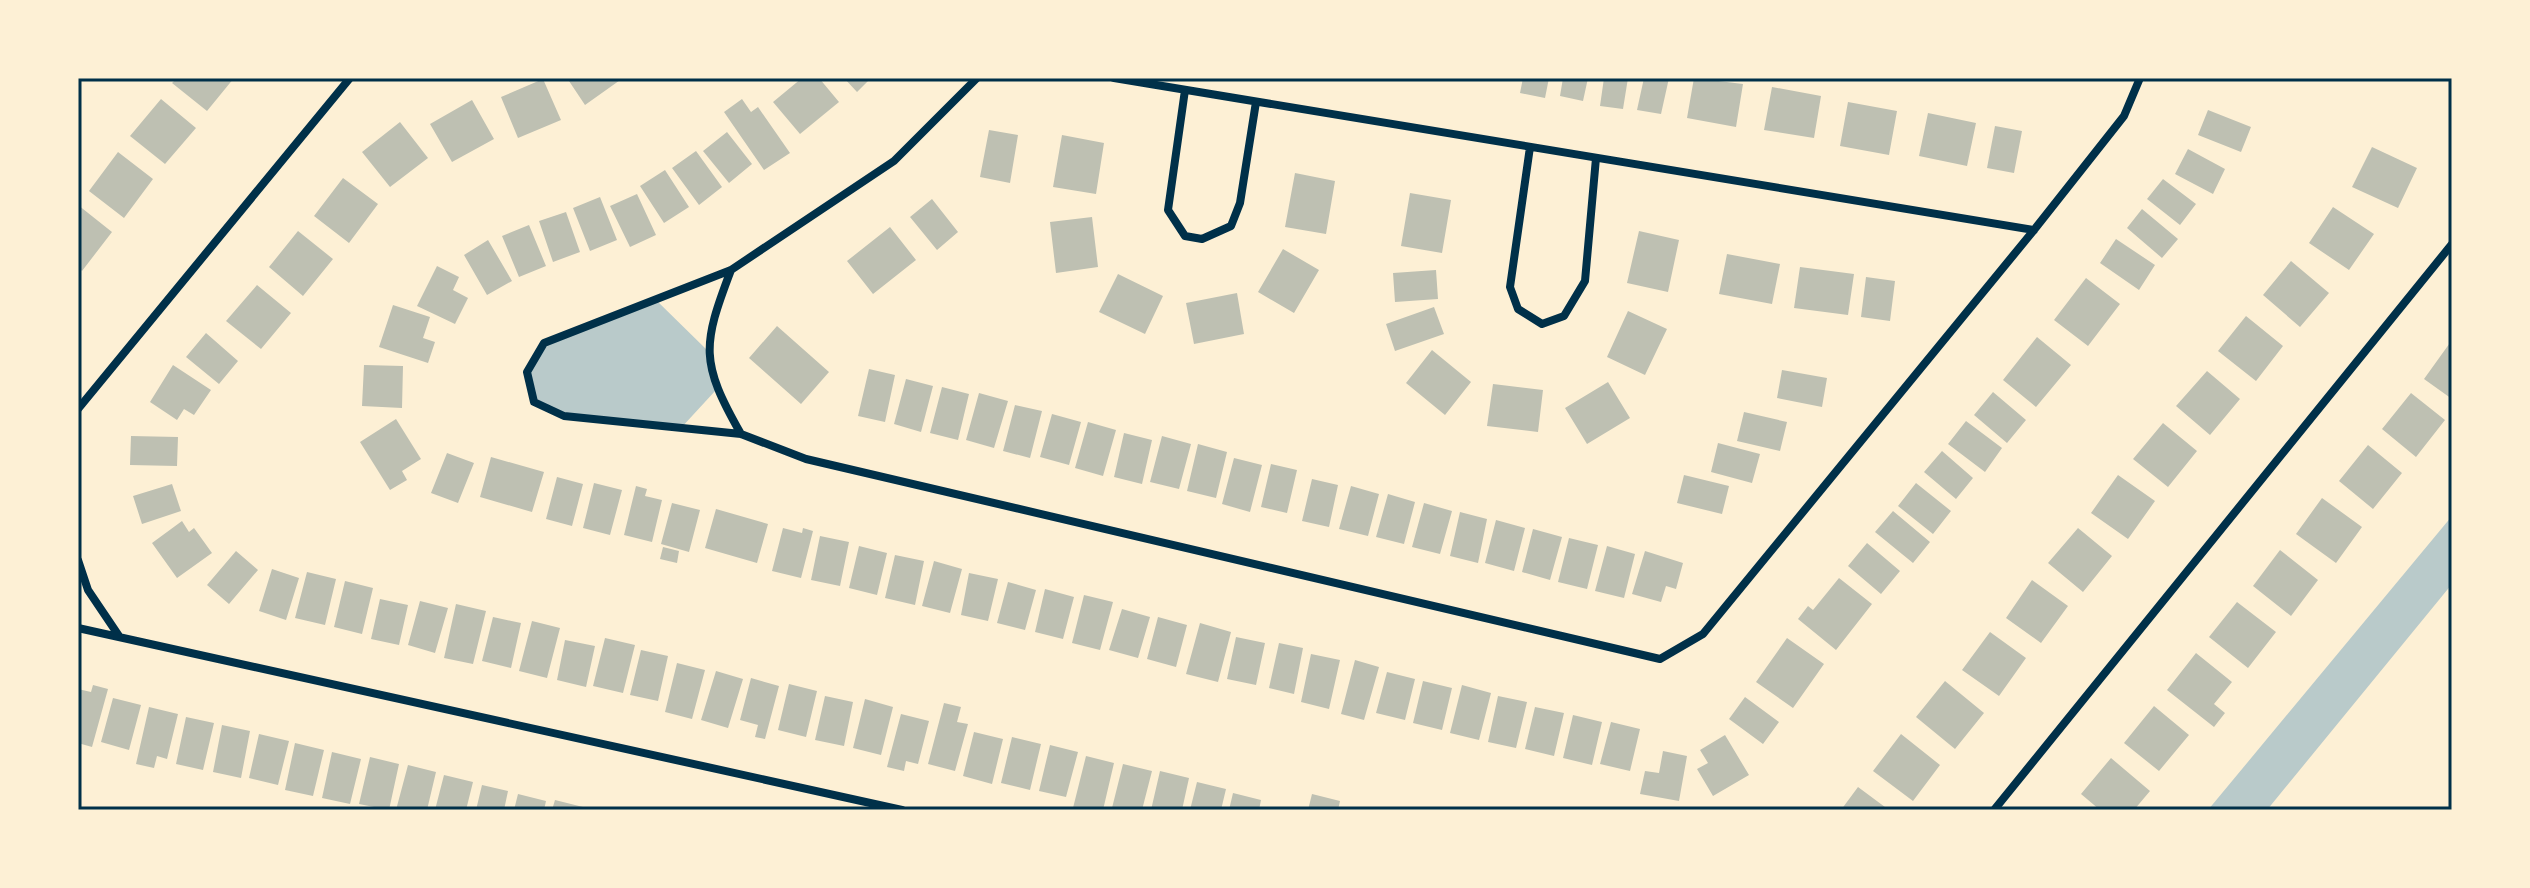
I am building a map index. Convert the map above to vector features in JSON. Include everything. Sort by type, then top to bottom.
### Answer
[{"type":"street","points":[[78,409],[350,78]]},
{"type":"street","points":[[977,78],[894,161],[731,270],[544,343],[527,372],[534,402],[564,416],[741,434],[806,459],[1660,659],[1703,634],[2124,116],[2140,78]]},
{"type":"street","points":[[1114,78],[2034,230]]},
{"type":"street","points":[[1185,90],[1168,210],[1185,236],[1202,239],[1231,226],[1240,203],[1256,102]]},
{"type":"street","points":[[1530,147],[1510,287],[1518,309],[1542,324],[1564,316],[1585,281],[1596,158]]},
{"type":"street","points":[[1994,810],[2452,244]]},
{"type":"street","points":[[731,270],[710,325],[707,350],[716,390],[741,434]]},
{"type":"street","points":[[78,560],[88,590],[119,636]]},
{"type":"street","points":[[78,628],[902,810]]},
{"type":"shaded area","points":[[655,299],[707,350],[716,390],[681,428],[564,416],[534,402],[527,372],[544,343]]},
{"type":"shaded area","points":[[2452,516],[2452,584],[2267,810],[2208,810]]},
{"type":"building","points":[[177,78],[234,78],[207,111],[172,83]]},
{"type":"building","points":[[567,78],[623,78],[585,105]]},
{"type":"building","points":[[802,78],[819,78],[839,102],[800,134],[773,102]]},
{"type":"building","points":[[844,78],[871,78],[857,92]]},
{"type":"building","points":[[1523,78],[1549,78],[1545,98],[1520,93]]},
{"type":"building","points":[[1563,78],[1588,78],[1583,101],[1560,96]]},
{"type":"building","points":[[1604,78],[1628,78],[1623,109],[1600,106]]},
{"type":"building","points":[[1644,78],[1669,78],[1661,114],[1637,110]]},
{"type":"building","points":[[1694,78],[1743,84],[1736,127],[1687,118]]},
{"type":"building","points":[[543,79],[561,120],[518,138],[501,97]]},
{"type":"building","points":[[1772,87],[1821,96],[1814,138],[1764,130]]},
{"type":"building","points":[[161,99],[196,128],[165,164],[130,136]]},
{"type":"building","points":[[742,99],[751,112],[758,107],[790,153],[764,170],[724,112]]},
{"type":"building","points":[[472,100],[494,139],[452,162],[430,124]]},
{"type":"building","points":[[1848,102],[1897,111],[1889,155],[1840,146]]},
{"type":"building","points":[[2208,110],[2251,127],[2241,152],[2198,135]]},
{"type":"building","points":[[1928,113],[1976,123],[1967,166],[1919,156]]},
{"type":"building","points":[[400,122],[428,158],[390,187],[362,152]]},
{"type":"building","points":[[1995,126],[2022,131],[2014,173],[1987,168]]},
{"type":"building","points":[[989,130],[1018,135],[1010,183],[980,177]]},
{"type":"building","points":[[727,132],[752,164],[729,183],[703,151]]},
{"type":"building","points":[[1062,135],[1104,143],[1096,194],[1053,187]]},
{"type":"building","points":[[2372,147],[2417,168],[2398,208],[2352,187]]},
{"type":"building","points":[[2188,149],[2225,169],[2213,194],[2175,174]]},
{"type":"building","points":[[696,151],[722,187],[699,205],[672,168]]},
{"type":"building","points":[[118,152],[153,179],[124,218],[89,191]]},
{"type":"building","points":[[665,170],[689,207],[664,223],[640,186]]},
{"type":"building","points":[[1295,173],[1335,181],[1326,234],[1285,227]]},
{"type":"building","points":[[343,178],[378,204],[349,243],[314,216]]},
{"type":"building","points":[[2163,179],[2196,204],[2180,225],[2147,199]]},
{"type":"building","points":[[1410,193],[1451,200],[1442,253],[1401,246]]},
{"type":"building","points":[[637,194],[656,235],[630,247],[610,206]]},
{"type":"building","points":[[600,197],[617,240],[590,251],[573,208]]},
{"type":"building","points":[[932,199],[958,232],[937,250],[910,217]]},
{"type":"building","points":[[78,205],[112,232],[82,271],[78,267]]},
{"type":"building","points":[[2333,207],[2374,234],[2349,270],[2309,243]]},
{"type":"building","points":[[2142,209],[2178,239],[2162,258],[2127,228]]},
{"type":"building","points":[[566,212],[580,252],[553,262],[539,221]]},
{"type":"building","points":[[1092,217],[1098,267],[1056,273],[1050,222]]},
{"type":"building","points":[[529,225],[546,266],[519,277],[502,236]]},
{"type":"building","points":[[890,227],[916,260],[873,294],[847,261]]},
{"type":"building","points":[[298,231],[333,259],[303,296],[269,267]]},
{"type":"building","points":[[1639,231],[1679,240],[1668,292],[1627,283]]},
{"type":"building","points":[[2116,239],[2155,265],[2139,290],[2100,263]]},
{"type":"building","points":[[488,240],[512,281],[487,295],[464,255]]},
{"type":"building","points":[[1283,249],[1319,270],[1294,313],[1258,292]]},
{"type":"building","points":[[1727,254],[1780,264],[1772,304],[1719,294]]},
{"type":"building","points":[[2291,261],[2329,293],[2300,327],[2263,295]]},
{"type":"building","points":[[437,266],[459,277],[453,290],[468,298],[455,324],[417,306]]},
{"type":"building","points":[[1800,267],[1854,274],[1848,315],[1794,308]]},
{"type":"building","points":[[1436,270],[1438,299],[1395,302],[1393,273]]},
{"type":"building","points":[[1118,274],[1163,296],[1145,334],[1099,312]]},
{"type":"building","points":[[1866,277],[1895,281],[1890,321],[1861,317]]},
{"type":"building","points":[[2086,278],[2120,304],[2088,346],[2054,320]]},
{"type":"building","points":[[257,285],[291,313],[261,349],[226,321]]},
{"type":"building","points":[[1237,293],[1244,334],[1194,344],[1186,303]]},
{"type":"building","points":[[393,305],[430,317],[423,338],[435,342],[428,363],[379,347]]},
{"type":"building","points":[[1434,307],[1444,334],[1395,351],[1386,324]]},
{"type":"building","points":[[1628,311],[1667,329],[1645,375],[1607,357]]},
{"type":"building","points":[[2246,316],[2283,346],[2256,381],[2218,351]]},
{"type":"building","points":[[777,326],[829,372],[801,404],[749,358]]},
{"type":"building","points":[[206,333],[238,361],[219,384],[186,357]]},
{"type":"building","points":[[2037,337],[2071,365],[2036,407],[2003,380]]},
{"type":"building","points":[[2452,340],[2452,399],[2424,379]]},
{"type":"building","points":[[1432,350],[1471,382],[1445,415],[1406,383]]},
{"type":"building","points":[[173,365],[211,390],[194,415],[184,409],[177,420],[150,402]]},
{"type":"building","points":[[364,365],[403,366],[402,408],[362,406]]},
{"type":"building","points":[[869,369],[895,375],[885,422],[858,416]]},
{"type":"building","points":[[1782,370],[1827,378],[1822,407],[1777,398]]},
{"type":"building","points":[[2207,371],[2240,399],[2210,435],[2176,406]]},
{"type":"building","points":[[906,379],[933,386],[921,432],[894,424]]},
{"type":"building","points":[[1608,382],[1630,418],[1587,444],[1565,408]]},
{"type":"building","points":[[1493,384],[1543,390],[1538,432],[1487,426]]},
{"type":"building","points":[[942,387],[969,394],[958,440],[930,433]]},
{"type":"building","points":[[1993,392],[2026,420],[2007,443],[1974,415]]},
{"type":"building","points":[[979,393],[1008,401],[994,448],[966,440]]},
{"type":"building","points":[[2411,393],[2445,420],[2416,457],[2382,429]]},
{"type":"building","points":[[1015,405],[1042,411],[1030,458],[1003,451]]},
{"type":"building","points":[[1744,412],[1787,422],[1780,451],[1737,441]]},
{"type":"building","points":[[1052,414],[1081,422],[1069,465],[1040,457]]},
{"type":"building","points":[[396,419],[421,459],[402,471],[407,480],[390,490],[360,442]]},
{"type":"building","points":[[1966,421],[2002,448],[1985,472],[1948,444]]},
{"type":"building","points":[[1088,422],[1116,430],[1103,476],[1075,468]]},
{"type":"building","points":[[2163,423],[2197,451],[2168,487],[2133,459]]},
{"type":"building","points":[[1124,433],[1152,440],[1142,484],[1114,477]]},
{"type":"building","points":[[131,436],[178,437],[177,466],[130,465]]},
{"type":"building","points":[[1162,436],[1191,444],[1179,489],[1150,482]]},
{"type":"building","points":[[1718,443],[1760,454],[1752,483],[1711,472]]},
{"type":"building","points":[[1198,444],[1227,452],[1216,498],[1187,491]]},
{"type":"building","points":[[2368,445],[2402,473],[2373,509],[2339,481]]},
{"type":"building","points":[[1942,451],[1973,478],[1956,499],[1924,472]]},
{"type":"building","points":[[447,453],[474,463],[458,503],[431,493]]},
{"type":"building","points":[[491,457],[544,472],[532,512],[480,497]]},
{"type":"building","points":[[1234,458],[1262,465],[1250,512],[1222,504]]},
{"type":"building","points":[[1271,464],[1297,470],[1287,513],[1261,507]]},
{"type":"building","points":[[1684,475],[1729,486],[1722,514],[1677,503]]},
{"type":"building","points":[[2118,475],[2155,501],[2128,539],[2091,513]]},
{"type":"building","points":[[557,477],[583,484],[572,526],[546,519]]},
{"type":"building","points":[[1312,479],[1338,485],[1329,527],[1302,521]]},
{"type":"building","points":[[594,483],[622,490],[610,535],[583,528]]},
{"type":"building","points":[[1916,483],[1951,511],[1933,534],[1898,506]]},
{"type":"building","points":[[172,484],[181,511],[142,524],[133,496]]},
{"type":"building","points":[[636,486],[647,489],[645,496],[662,500],[652,542],[624,535]]},
{"type":"building","points":[[1351,486],[1379,494],[1368,536],[1339,529]]},
{"type":"building","points":[[1388,494],[1415,502],[1404,544],[1376,537]]},
{"type":"building","points":[[2322,498],[2362,527],[2336,563],[2296,534]]},
{"type":"building","points":[[672,503],[700,510],[689,552],[661,544]]},
{"type":"building","points":[[1424,503],[1452,511],[1440,554],[1412,547]]},
{"type":"building","points":[[716,509],[768,524],[757,563],[705,548]]},
{"type":"building","points":[[1893,511],[1930,542],[1913,563],[1875,532]]},
{"type":"building","points":[[1460,512],[1487,519],[1478,563],[1450,556]]},
{"type":"building","points":[[1496,520],[1525,528],[1514,571],[1485,563]]},
{"type":"building","points":[[182,521],[189,532],[194,528],[212,553],[177,578],[152,543]]},
{"type":"building","points":[[783,528],[802,533],[803,528],[813,531],[801,578],[772,571]]},
{"type":"building","points":[[2078,528],[2112,556],[2083,592],[2048,563]]},
{"type":"building","points":[[1533,529],[1562,537],[1550,580],[1522,572]]},
{"type":"building","points":[[820,536],[849,542],[840,586],[811,580]]},
{"type":"building","points":[[1569,538],[1598,545],[1587,589],[1558,582]]},
{"type":"building","points":[[1867,543],[1900,571],[1881,594],[1848,566]]},
{"type":"building","points":[[859,546],[887,553],[877,595],[849,588]]},
{"type":"building","points":[[1607,546],[1635,554],[1624,598],[1595,591]]},
{"type":"building","points":[[663,547],[679,551],[677,563],[660,559]]},
{"type":"building","points":[[2280,550],[2318,580],[2291,616],[2253,586]]},
{"type":"building","points":[[236,551],[258,570],[229,604],[207,585]]},
{"type":"building","points":[[1645,551],[1683,563],[1676,589],[1666,586],[1661,602],[1632,594]]},
{"type":"building","points":[[895,555],[924,561],[915,605],[885,598]]},
{"type":"building","points":[[934,561],[962,569],[950,613],[922,606]]},
{"type":"building","points":[[272,569],[299,578],[286,620],[259,611]]},
{"type":"building","points":[[307,572],[336,579],[325,625],[295,618]]},
{"type":"building","points":[[969,573],[998,579],[988,621],[961,615]]},
{"type":"building","points":[[1839,578],[1872,604],[1836,650],[1798,619],[1808,606],[1813,610]]},
{"type":"building","points":[[2032,580],[2068,606],[2041,643],[2006,618]]},
{"type":"building","points":[[345,581],[373,588],[362,634],[334,627]]},
{"type":"building","points":[[1008,582],[1036,590],[1025,630],[997,623]]},
{"type":"building","points":[[1045,589],[1074,597],[1063,639],[1035,632]]},
{"type":"building","points":[[1084,595],[1113,602],[1100,650],[1072,643]]},
{"type":"building","points":[[380,599],[408,605],[399,645],[371,639]]},
{"type":"building","points":[[420,601],[448,608],[435,653],[408,645]]},
{"type":"building","points":[[2237,602],[2276,632],[2248,668],[2209,637]]},
{"type":"building","points":[[456,604],[486,611],[473,664],[444,658]]},
{"type":"building","points":[[1122,609],[1150,617],[1138,658],[1109,650]]},
{"type":"building","points":[[493,617],[521,623],[511,668],[482,661]]},
{"type":"building","points":[[1158,617],[1187,625],[1176,667],[1147,659]]},
{"type":"building","points":[[532,621],[560,628],[547,678],[519,671]]},
{"type":"building","points":[[1200,623],[1231,632],[1218,682],[1186,674]]},
{"type":"building","points":[[1990,632],[2026,658],[1999,696],[1962,670]]},
{"type":"building","points":[[1236,637],[1265,643],[1256,685],[1227,679]]},
{"type":"building","points":[[605,638],[635,645],[623,693],[593,686]]},
{"type":"building","points":[[1787,638],[1824,664],[1793,708],[1756,682]]},
{"type":"building","points":[[565,640],[595,646],[586,687],[557,680]]},
{"type":"building","points":[[1279,643],[1303,648],[1294,694],[1269,688]]},
{"type":"building","points":[[641,650],[668,656],[658,701],[630,695]]},
{"type":"building","points":[[2196,653],[2232,682],[2214,704],[2225,713],[2214,727],[2167,690]]},
{"type":"building","points":[[1311,654],[1340,660],[1329,709],[1301,702]]},
{"type":"building","points":[[1355,660],[1379,667],[1364,720],[1341,714]]},
{"type":"building","points":[[677,663],[705,670],[692,719],[665,712]]},
{"type":"building","points":[[716,671],[743,679],[728,728],[701,720]]},
{"type":"building","points":[[1387,672],[1415,679],[1405,720],[1376,713]]},
{"type":"building","points":[[751,678],[779,686],[765,739],[755,737],[758,725],[740,720]]},
{"type":"building","points":[[1423,681],[1452,688],[1442,730],[1413,723]]},
{"type":"building","points":[[1945,681],[1984,713],[1955,749],[1916,717]]},
{"type":"building","points":[[789,684],[817,691],[806,737],[778,730]]},
{"type":"building","points":[[93,685],[108,689],[92,747],[78,743],[78,689],[91,692]]},
{"type":"building","points":[[1462,685],[1491,693],[1479,740],[1450,733]]},
{"type":"building","points":[[825,696],[853,702],[844,746],[815,740]]},
{"type":"building","points":[[1498,696],[1527,702],[1516,748],[1488,742]]},
{"type":"building","points":[[1745,697],[1779,722],[1763,744],[1729,719]]},
{"type":"building","points":[[113,698],[141,705],[129,750],[101,742]]},
{"type":"building","points":[[865,699],[893,707],[881,755],[853,748]]},
{"type":"building","points":[[944,703],[961,707],[957,722],[968,724],[955,771],[928,764]]},
{"type":"building","points":[[2154,706],[2189,735],[2159,771],[2124,743]]},
{"type":"building","points":[[149,707],[178,714],[167,759],[157,756],[154,768],[136,764]]},
{"type":"building","points":[[1535,707],[1564,713],[1554,756],[1525,749]]},
{"type":"building","points":[[901,714],[929,721],[918,764],[906,761],[904,771],[887,767]]},
{"type":"building","points":[[1573,715],[1602,722],[1592,765],[1563,758]]},
{"type":"building","points":[[186,717],[214,723],[203,770],[176,764]]},
{"type":"building","points":[[1611,722],[1640,729],[1630,771],[1600,764]]},
{"type":"building","points":[[222,725],[250,731],[241,778],[213,772]]},
{"type":"building","points":[[974,732],[1003,739],[992,784],[963,776]]},
{"type":"building","points":[[259,734],[289,741],[278,785],[249,778]]},
{"type":"building","points":[[1901,734],[1940,765],[1913,801],[1873,771]]},
{"type":"building","points":[[1725,735],[1749,775],[1713,796],[1697,769],[1708,763],[1700,750]]},
{"type":"building","points":[[1012,737],[1041,744],[1030,790],[1001,783]]},
{"type":"building","points":[[295,743],[324,750],[313,796],[285,790]]},
{"type":"building","points":[[1050,745],[1078,752],[1066,797],[1039,791]]},
{"type":"building","points":[[1663,751],[1687,756],[1679,801],[1640,794],[1645,771],[1659,773]]},
{"type":"building","points":[[332,752],[361,759],[350,804],[322,798]]},
{"type":"building","points":[[1086,756],[1114,763],[1103,810],[1073,808]]},
{"type":"building","points":[[370,757],[399,764],[389,810],[359,804]]},
{"type":"building","points":[[2111,758],[2150,791],[2134,810],[2100,810],[2081,794]]},
{"type":"building","points":[[1123,764],[1152,771],[1142,810],[1112,808]]},
{"type":"building","points":[[408,765],[436,772],[427,810],[396,810]]},
{"type":"building","points":[[1160,771],[1189,778],[1182,810],[1151,810]]},
{"type":"building","points":[[444,775],[473,782],[466,810],[435,810]]},
{"type":"building","points":[[1197,782],[1226,789],[1221,810],[1190,810]]},
{"type":"building","points":[[482,785],[508,791],[504,810],[476,810]]},
{"type":"building","points":[[1858,787],[1889,810],[1841,810]]},
{"type":"building","points":[[1233,793],[1261,800],[1259,810],[1229,810]]},
{"type":"building","points":[[518,794],[546,801],[544,810],[514,810]]},
{"type":"building","points":[[1312,794],[1340,801],[1338,810],[1308,810]]},
{"type":"building","points":[[555,800],[583,807],[583,810],[552,810]]}]
